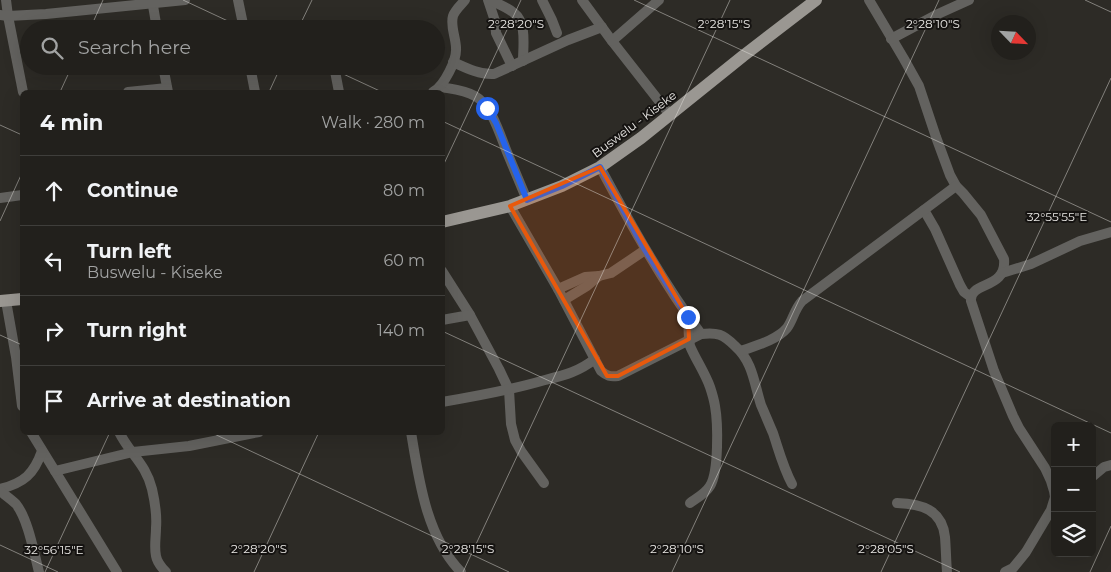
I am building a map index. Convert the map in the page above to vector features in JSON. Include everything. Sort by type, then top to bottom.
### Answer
[{"type":"main road","name":"Buswelu - Kiseke","points":[[445,221],[510,206],[562,186],[600,167],[641,138],[816,0]]},
{"type":"main road","points":[[3,301],[20,299]]},
{"type":"street","points":[[6,0],[4,16],[22,90]]},
{"type":"street","points":[[4,16],[62,12],[152,1],[185,0]]},
{"type":"street","points":[[238,0],[242,20]]},
{"type":"street","points":[[437,90],[453,62],[456,49],[452,23],[453,17],[465,0]]},
{"type":"street","points":[[489,0],[495,21],[496,33],[512,66]]},
{"type":"street","points":[[489,0],[519,17],[522,24],[523,61]]},
{"type":"street","points":[[542,0],[557,33]]},
{"type":"street","points":[[582,0],[670,115]]},
{"type":"street","points":[[612,41],[659,0]]},
{"type":"street","points":[[869,0],[918,86],[945,164],[956,186],[971,201],[981,215],[1002,254],[1004,266],[999,278],[975,290],[971,301],[994,371],[1013,416],[1051,481]]},
{"type":"street","points":[[891,39],[938,14],[970,0]]},
{"type":"street","points":[[152,1],[155,20]]},
{"type":"street","points":[[453,62],[479,72],[494,74],[568,40],[602,27]]},
{"type":"street","points":[[166,75],[168,90]]},
{"type":"street","points":[[251,75],[254,90]]},
{"type":"street","points":[[336,75],[339,90]]},
{"type":"street","points":[[445,90],[463,91],[474,95],[487,108],[496,123],[527,200]]},
{"type":"street","points":[[600,167],[645,250],[701,334]]},
{"type":"street","points":[[741,351],[779,335],[786,329],[797,306],[802,301],[956,186]]},
{"type":"street","points":[[0,198],[20,195]]},
{"type":"street","points":[[510,206],[558,289],[594,359],[607,376],[618,376],[701,334],[710,333],[726,337],[741,351],[748,362],[784,468],[792,484]]},
{"type":"street","points":[[924,210],[935,229],[960,285],[966,294],[971,297]]},
{"type":"street","points":[[1002,273],[1031,264],[1080,241],[1111,232]]},
{"type":"street","points":[[558,289],[585,277],[611,273],[645,250]]},
{"type":"street","points":[[445,276],[470,315],[509,390],[514,440],[544,483]]},
{"type":"street","points":[[564,300],[599,276]]},
{"type":"street","points":[[3,301],[16,357],[20,390]]},
{"type":"street","points":[[445,319],[470,315]]},
{"type":"street","points":[[688,317],[688,339],[710,387],[717,422],[714,476],[711,484],[690,503]]},
{"type":"street","points":[[445,401],[509,390],[575,371],[594,359]]},
{"type":"street","points":[[33,435],[117,572]]},
{"type":"street","points":[[120,435],[147,474],[152,489],[157,526],[156,555],[158,562],[166,572]]},
{"type":"street","points":[[55,471],[133,452],[189,446],[244,435]]},
{"type":"street","points":[[412,435],[421,492],[429,516],[438,538],[461,572]]},
{"type":"street","points":[[0,490],[23,480],[37,464],[42,451]]},
{"type":"street","points":[[1096,474],[1104,467],[1111,465]]},
{"type":"street","points":[[0,490],[17,505],[22,514],[39,572]]},
{"type":"street","points":[[897,503],[922,506],[937,516],[942,524],[945,536],[947,572]]},
{"type":"street","points":[[1005,572],[1013,568],[1021,560],[1051,510]]},
{"type":"highlighted area","points":[[600,167],[688,317],[689,339],[618,376],[607,376],[510,206]]},
{"type":"route","points":[[487,108],[496,123],[527,200],[583,177],[600,167],[645,250],[688,317]]}]
